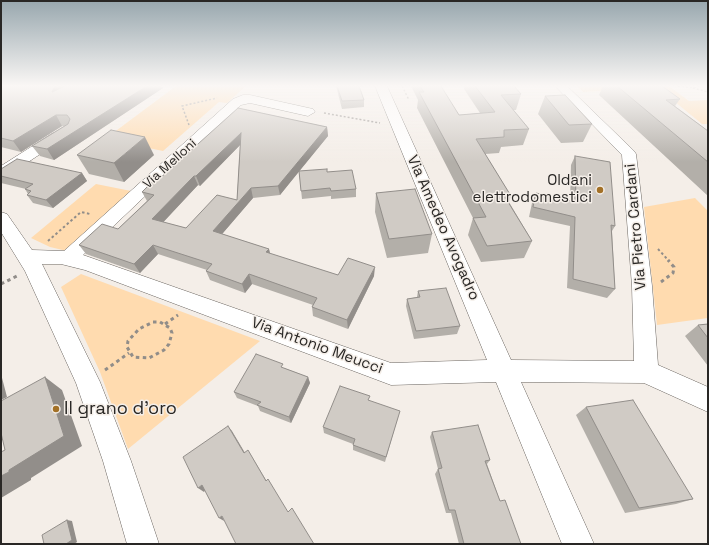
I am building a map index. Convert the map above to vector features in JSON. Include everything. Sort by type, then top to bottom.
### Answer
[{"type":"street","name":"Via Melloni","points":[[67,259],[227,111]]},
{"type":"street","name":"Via Amedeo Avogadro","points":[[392,111],[505,371],[578,544]]},
{"type":"street","name":"Via Pietro Cardani","points":[[586,111],[629,154],[642,286],[646,372]]},
{"type":"street","points":[[1,173],[68,130]]},
{"type":"street","points":[[1,218],[34,268],[51,301],[88,382],[117,461],[143,544]]},
{"type":"street","name":"Via Antonio Meucci","points":[[26,257],[67,259],[89,264],[391,374],[505,371],[646,372],[708,400]]},
{"type":"path","points":[[314,111],[398,127]]},
{"type":"path","points":[[67,259],[47,242],[81,212],[110,219]]},
{"type":"path","points":[[153,322],[160,322],[170,328],[172,333],[169,344],[157,355],[141,359],[133,357],[129,353],[127,347],[128,341],[138,329],[153,322]]},
{"type":"path","points":[[88,382],[129,353]]},
{"type":"shaded area","points":[[142,111],[208,111],[163,151],[105,139]]},
{"type":"shaded area","points":[[687,111],[708,111],[708,124],[702,124]]},
{"type":"shaded area","points":[[96,184],[131,191],[67,251],[50,247],[31,238]]},
{"type":"shaded area","points":[[695,198],[708,211],[708,318],[657,325],[644,207]]},
{"type":"shaded area","points":[[81,274],[260,341],[128,449],[100,372],[61,287]]},
{"type":"building","points":[[1,111],[107,111],[47,149],[32,146],[68,124],[70,119],[67,115],[56,115],[13,141],[1,138]]},
{"type":"building","points":[[234,111],[254,111],[327,127],[278,186],[251,188],[213,231],[269,249],[266,252],[338,275],[348,258],[375,267],[347,320],[312,307],[317,298],[249,274],[242,284],[206,271],[212,264],[153,245],[134,264],[79,245],[102,224],[118,229],[154,195],[142,192],[156,178],[159,179]],"holes":[[[241,133],[237,200],[217,195],[186,228],[152,219],[194,176],[196,176]]]},
{"type":"building","points":[[429,111],[457,111],[459,115],[495,111],[515,111],[529,129],[504,130],[504,137],[476,139],[511,196],[505,197],[532,241],[487,246],[473,218],[486,217]]},
{"type":"building","points":[[558,111],[580,111],[592,124],[569,125]]},
{"type":"building","points":[[647,111],[681,111],[708,131],[708,162]]},
{"type":"building","points":[[111,130],[145,137],[114,163],[77,155]]},
{"type":"building","points":[[575,156],[610,162],[615,226],[611,225],[615,289],[573,279],[575,217],[533,207],[536,193],[576,202]]},
{"type":"building","points":[[17,159],[82,173],[46,200],[27,195],[31,191],[25,189],[33,184],[1,176],[1,169]]},
{"type":"building","points":[[327,169],[327,172],[352,170],[356,189],[331,191],[330,188],[301,191],[299,171]]},
{"type":"building","points":[[415,189],[432,234],[389,239],[376,193]]},
{"type":"building","points":[[446,288],[460,326],[416,331],[407,299],[420,297],[418,291]]},
{"type":"building","points":[[708,324],[708,338],[698,325]]},
{"type":"building","points":[[256,354],[283,364],[281,367],[308,377],[289,417],[257,405],[261,402],[234,392]]},
{"type":"building","points":[[45,377],[64,436],[1,476],[1,452],[5,450],[1,433],[1,401]]},
{"type":"building","points":[[340,386],[370,396],[368,400],[400,411],[386,457],[353,445],[355,439],[323,427]]},
{"type":"building","points":[[633,400],[693,499],[639,508],[586,407]]},
{"type":"building","points":[[478,425],[490,460],[485,461],[500,501],[505,500],[521,544],[464,544],[455,510],[449,510],[438,469],[442,468],[432,432]]},
{"type":"building","points":[[228,426],[244,453],[248,450],[266,481],[268,479],[288,512],[292,508],[314,544],[236,544],[222,516],[219,518],[202,485],[198,488],[183,457]]},
{"type":"building","points":[[67,520],[72,540],[66,544],[44,544],[42,535]]},
{"type":"place","name":"Oldani elettrodomestici","points":[[600,190]]},
{"type":"place","name":"Il grano d'oro","points":[[56,409]]}]
